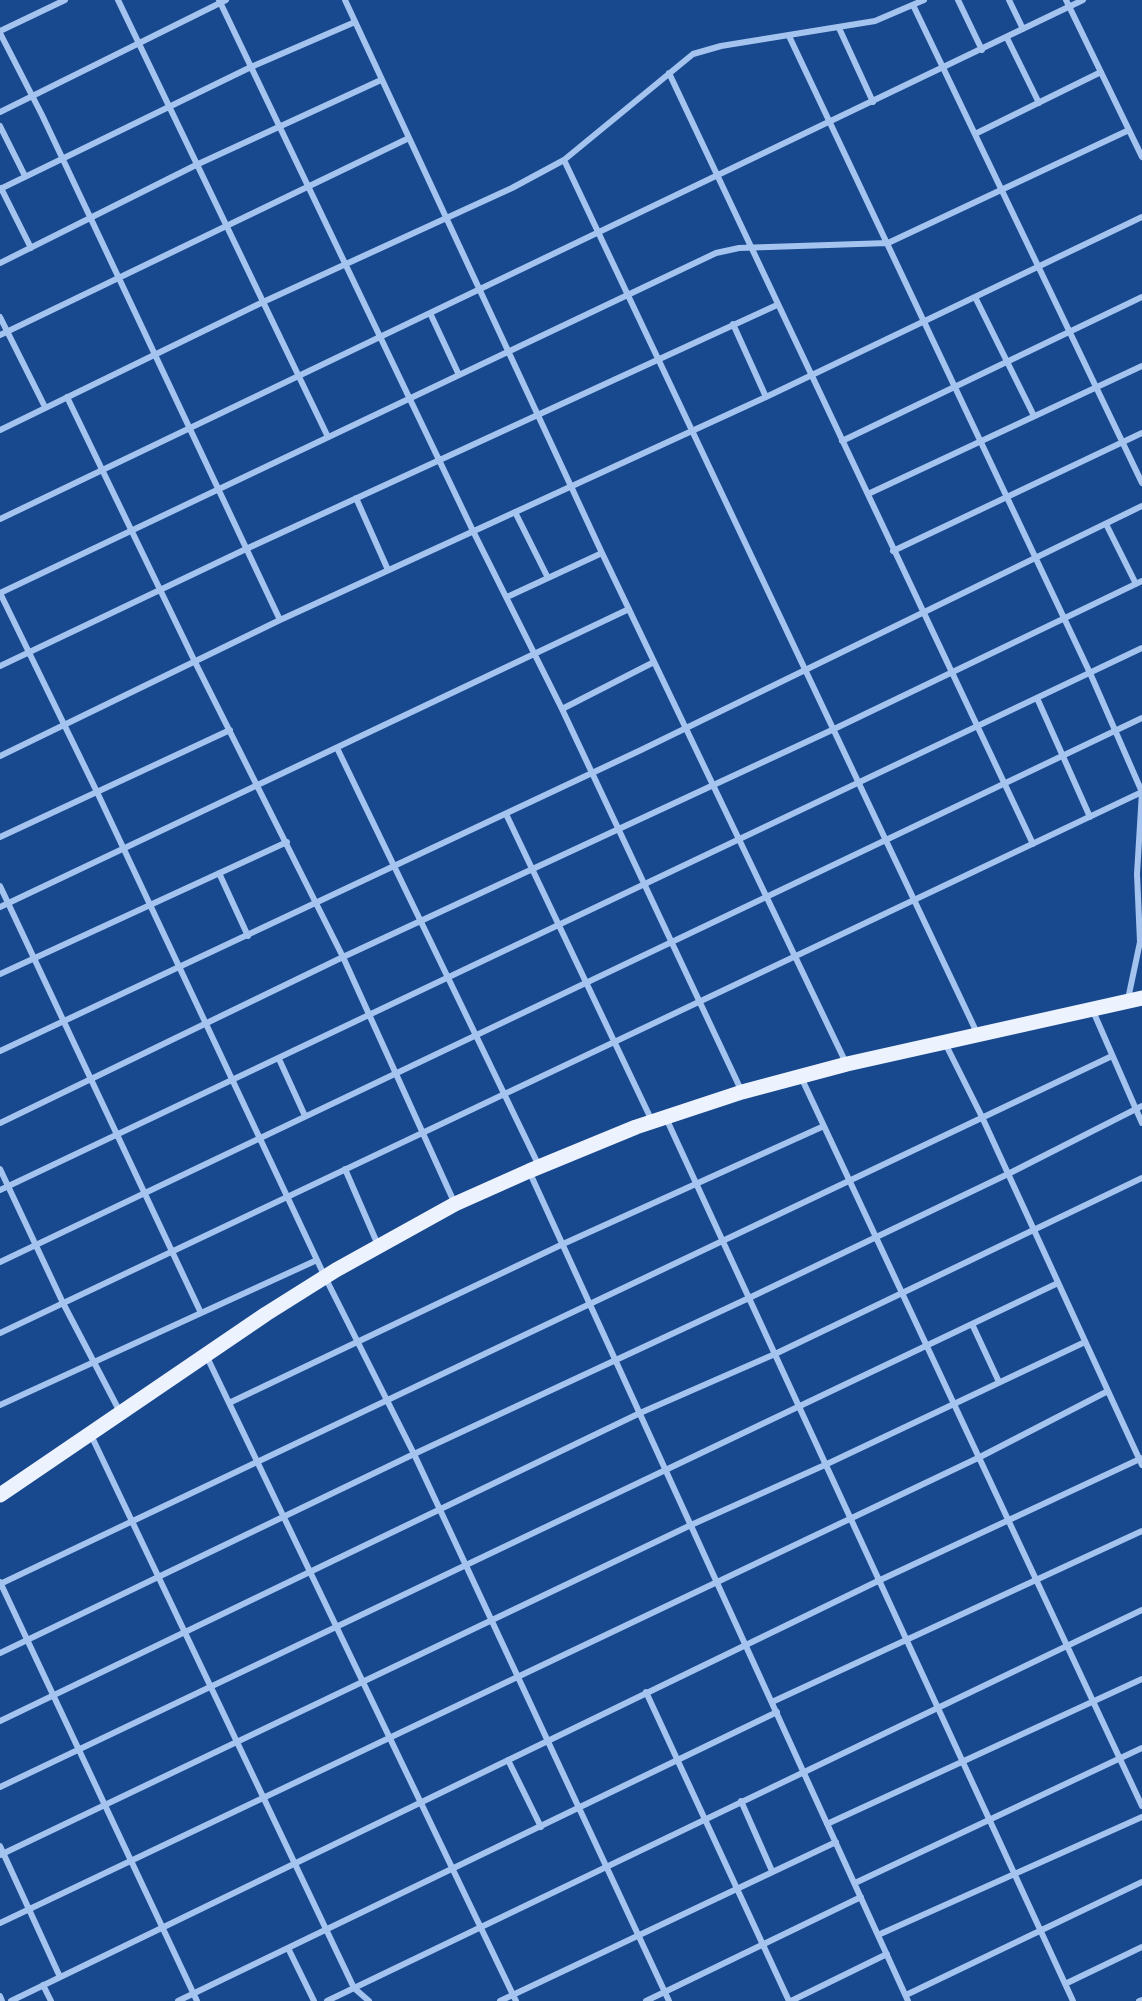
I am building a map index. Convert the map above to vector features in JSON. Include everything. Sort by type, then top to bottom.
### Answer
[{"type":"main road","points":[[0,1495],[90,1432],[325,1277],[378,1245],[455,1204],[534,1169],[659,1119],[742,1092],[847,1064],[1135,999]]},
{"type":"street","points":[[65,0],[0,32],[62,158],[279,620]]},
{"type":"street","points":[[118,0],[328,437]]},
{"type":"street","points":[[345,0],[628,609],[687,728],[793,956],[847,1064]]},
{"type":"street","points":[[0,430],[263,302],[512,188],[564,160],[693,54],[709,48],[875,21],[924,0]]},
{"type":"street","points":[[958,0],[982,50]]},
{"type":"street","points":[[1009,0],[1023,30]]},
{"type":"street","points":[[1066,0],[1142,157]]},
{"type":"street","points":[[0,519],[1083,0]]},
{"type":"street","points":[[0,112],[222,1],[251,67],[409,399],[536,653],[742,1092]]},
{"type":"street","points":[[913,5],[1142,483]]},
{"type":"street","points":[[31,248],[1,188],[251,67],[355,22]]},
{"type":"street","points":[[839,28],[873,102]]},
{"type":"street","points":[[789,36],[1117,730],[1142,792],[1136,886],[1140,942],[1135,999]]},
{"type":"street","points":[[1007,38],[1039,103]]},
{"type":"street","points":[[975,134],[1101,72]]},
{"type":"street","points":[[669,73],[810,376],[1033,844]]},
{"type":"street","points":[[0,263],[196,165],[281,128],[381,80]]},
{"type":"street","points":[[0,126],[25,176]]},
{"type":"street","points":[[669,2001],[549,1740],[489,1621],[414,1454],[325,1277],[207,1023],[0,593],[716,253],[729,249],[888,243],[1129,130]]},
{"type":"street","points":[[0,334],[409,138]]},
{"type":"street","points":[[564,160],[978,1036]]},
{"type":"street","points":[[0,756],[279,620],[766,397],[1142,217]]},
{"type":"street","points":[[975,297],[1034,416]]},
{"type":"street","points":[[842,441],[1142,297]]},
{"type":"street","points":[[0,666],[439,459],[777,304]]},
{"type":"street","points":[[430,313],[459,375]]},
{"type":"street","points":[[0,317],[45,407]]},
{"type":"street","points":[[733,324],[766,397]]},
{"type":"street","points":[[868,494],[1142,366]]},
{"type":"street","points":[[68,397],[195,662],[318,903],[455,1204]]},
{"type":"street","points":[[893,551],[1142,433]]},
{"type":"street","points":[[356,498],[388,570]]},
{"type":"street","points":[[0,1051],[687,728],[1142,506]]},
{"type":"street","points":[[515,512],[548,578]]},
{"type":"street","points":[[0,1123],[343,957],[832,730],[1139,583],[1106,524]]},
{"type":"street","points":[[507,597],[602,553]]},
{"type":"street","points":[[0,907],[628,609]]},
{"type":"street","points":[[0,1190],[858,785],[1142,648]]},
{"type":"street","points":[[562,709],[654,663]]},
{"type":"street","points":[[1037,698],[1090,817]]},
{"type":"street","points":[[0,1262],[1142,718]]},
{"type":"street","points":[[0,837],[230,730]]},
{"type":"street","points":[[337,748],[505,1094],[562,1244],[907,1998],[1142,1882]]},
{"type":"street","points":[[0,1333],[171,1250],[1142,792]]},
{"type":"street","points":[[506,814],[557,926],[614,1042],[695,1184],[827,1464],[905,1641],[990,1817],[1073,2001]]},
{"type":"street","points":[[0,974],[287,842]]},
{"type":"street","points":[[219,873],[248,936]]},
{"type":"street","points":[[0,886],[201,1312]]},
{"type":"street","points":[[1092,1009],[1112,1056],[1139,1108],[1142,1123]]},
{"type":"street","points":[[11,2001],[878,1581],[1141,1461],[982,1117],[945,1043]]},
{"type":"street","points":[[197,2001],[55,1695],[0,1584],[1112,1056]]},
{"type":"street","points":[[279,1059],[305,1116]]},
{"type":"street","points":[[801,1076],[1142,1806]]},
{"type":"street","points":[[0,1653],[414,1454],[749,1298],[1008,1174],[1139,1108]]},
{"type":"street","points":[[230,1403],[357,1340],[562,1244],[824,1126]]},
{"type":"street","points":[[0,1169],[63,1303],[120,1412]]},
{"type":"street","points":[[345,1169],[378,1245]]},
{"type":"street","points":[[0,1721],[640,1413],[775,1354],[1142,1178]]},
{"type":"street","points":[[0,1405],[317,1260]]},
{"type":"street","points":[[0,1787],[338,1629],[665,1468],[800,1407],[1058,1283]]},
{"type":"street","points":[[972,1324],[999,1382]]},
{"type":"street","points":[[2,1854],[691,1525],[827,1464],[1085,1342]]},
{"type":"street","points":[[206,1355],[514,1998]]},
{"type":"street","points":[[0,1923],[851,1519],[980,1457],[1108,1391]]},
{"type":"street","points":[[90,1432],[354,1988],[369,2001]]},
{"type":"street","points":[[772,1702],[1142,1531]]},
{"type":"street","points":[[327,2001],[704,1818],[1142,1610]]},
{"type":"street","points":[[827,1824],[1142,1679]]},
{"type":"street","points":[[646,1692],[790,2001],[887,1954]]},
{"type":"street","points":[[177,2001],[777,1712]]},
{"type":"street","points":[[855,1883],[990,1817],[1142,1748]]},
{"type":"street","points":[[508,1760],[541,1827]]},
{"type":"street","points":[[741,1801],[772,1871]]},
{"type":"street","points":[[878,1935],[1142,1816]]},
{"type":"street","points":[[500,2001],[514,1998],[638,1934],[836,1842]]},
{"type":"street","points":[[0,1846],[60,1977]]},
{"type":"street","points":[[646,2001],[861,1897]]},
{"type":"street","points":[[1065,1984],[1142,1947]]},
{"type":"street","points":[[288,1948],[314,2001]]},
{"type":"street","points":[[43,1985],[51,2001]]},
{"type":"street","points":[[0,1996],[2,2001]]}]
